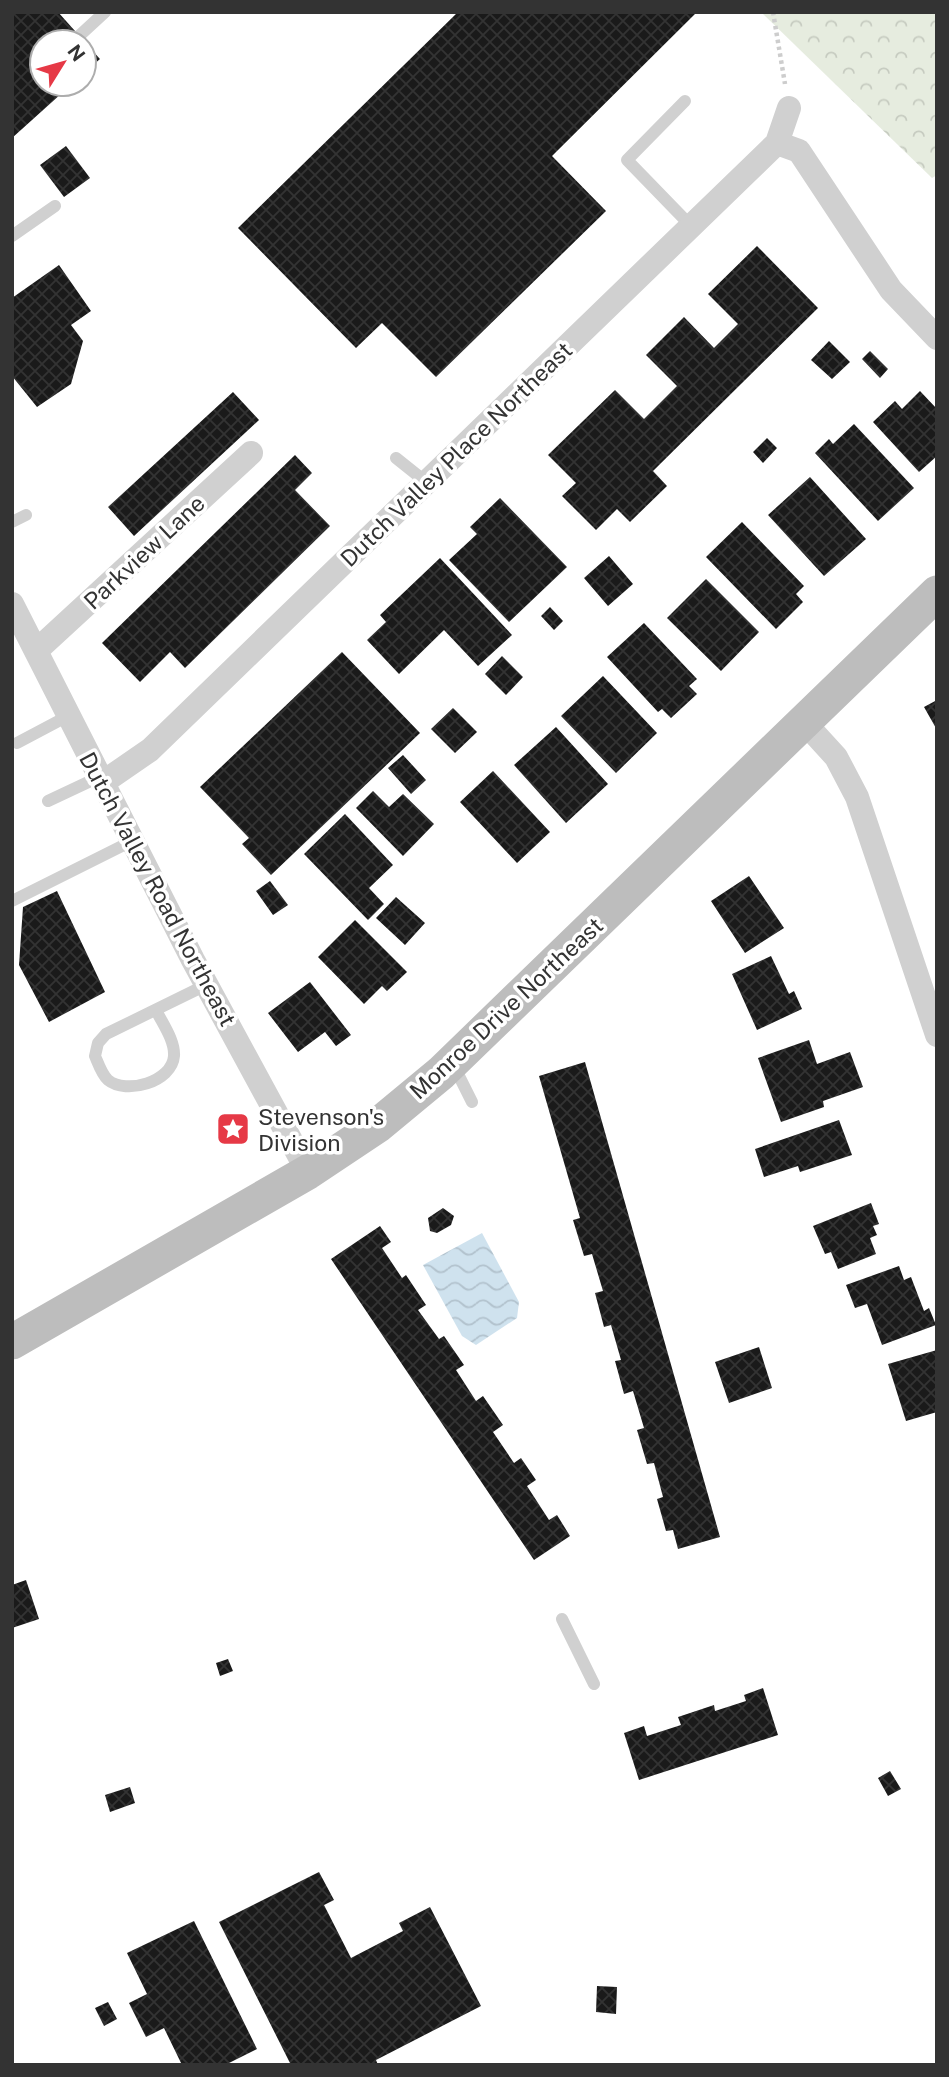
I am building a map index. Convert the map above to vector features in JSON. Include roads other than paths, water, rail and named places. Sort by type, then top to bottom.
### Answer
[{"type":"main road","name":"Monroe Drive Northeast","points":[[12,1342],[308,1172],[377,1126],[452,1062],[937,593]]},
{"type":"street","name":"Dutch Valley Place Northeast","points":[[100,780],[127,768],[150,750],[777,143],[789,108]]},
{"type":"street","points":[[777,143],[799,151],[891,290],[937,338]]},
{"type":"street","name":"Parkview Lane","points":[[36,651],[251,453]]},
{"type":"street","name":"Dutch Valley Road Northeast","points":[[12,604],[206,985],[308,1172]]},
{"type":"street","points":[[804,722],[836,757],[857,797],[937,1034]]},
{"type":"lane","points":[[88,28],[105,12]]},
{"type":"lane","points":[[685,101],[627,160],[691,226]]},
{"type":"lane","points":[[12,236],[55,206]]},
{"type":"lane","points":[[396,458],[426,482]]},
{"type":"lane","points":[[12,522],[26,515]]},
{"type":"lane","points":[[17,743],[68,716]]},
{"type":"lane","points":[[48,801],[100,780]]},
{"type":"lane","points":[[12,901],[132,841]]},
{"type":"lane","points":[[156,1010],[170,1036],[174,1056],[167,1072],[137,1086],[122,1087],[106,1079],[94,1056],[98,1043],[106,1034],[206,985]]},
{"type":"lane","points":[[452,1062],[472,1102]]},
{"type":"lane","points":[[562,1619],[594,1684]]},
{"type":"water","points":[[482,1233],[519,1302],[517,1318],[476,1345],[462,1336],[423,1265]]},
{"type":"place","name":"Stevenson's Division","points":[[233,1129]]}]
